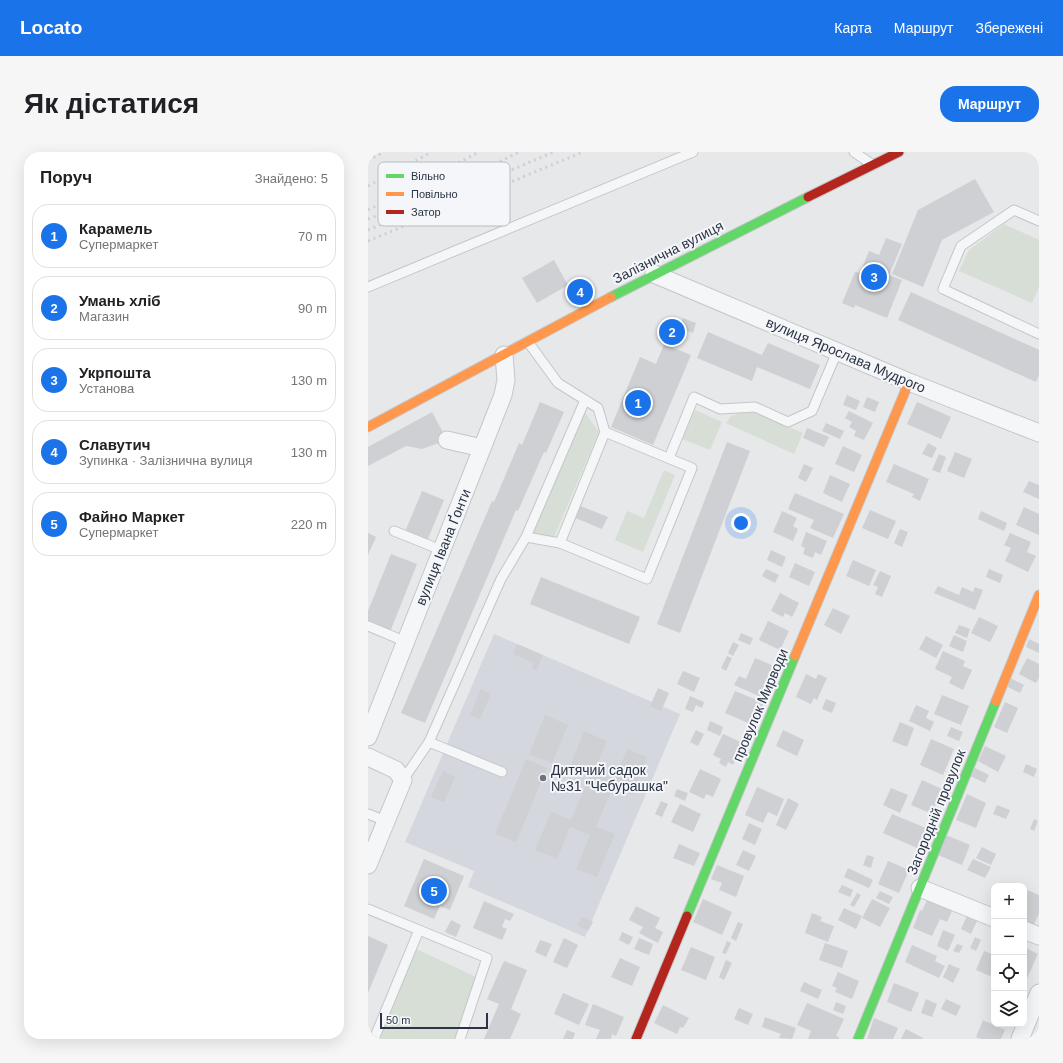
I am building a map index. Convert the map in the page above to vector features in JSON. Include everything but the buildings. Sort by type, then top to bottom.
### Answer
[{"type":"street","name":"Залізнична вулиця","points":[[368,426],[654,274],[898,152]]},
{"type":"street","name":"вулиця Ярослава Мудрого","points":[[654,274],[909,382],[1039,433]]},
{"type":"street","name":"вулиця Івана Ґонти","points":[[368,737],[374,706],[404,642],[503,395],[506,380],[504,354]]},
{"type":"street","name":"провулок Мирводи","points":[[636,1039],[909,382]]},
{"type":"street","points":[[447,440],[482,448]]},
{"type":"street","name":"Загородній провулок","points":[[858,1039],[1039,595]]},
{"type":"street","points":[[368,757],[396,770],[402,780],[368,865]]},
{"type":"street","points":[[920,888],[991,917]]},
{"type":"street","points":[[1027,931],[1039,936]]},
{"type":"street","points":[[1020,1039],[1039,992]]},
{"type":"lane","points":[[368,287],[693,152]]},
{"type":"lane","points":[[854,152],[873,165]]},
{"type":"lane","points":[[1039,221],[1014,210],[961,246],[943,289],[1039,334]]},
{"type":"lane","points":[[528,342],[558,383],[598,408],[605,432],[560,543]]},
{"type":"lane","points":[[669,458],[694,397],[720,408],[755,408],[788,422],[812,411],[837,352]]},
{"type":"lane","points":[[402,780],[429,742],[501,579],[526,537],[585,400]]},
{"type":"lane","points":[[526,537],[560,543],[647,579],[692,468],[605,432]]},
{"type":"lane","points":[[394,531],[441,550]]},
{"type":"lane","points":[[368,626],[404,642]]},
{"type":"lane","points":[[429,742],[502,772]]},
{"type":"lane","points":[[368,814],[386,821]]},
{"type":"lane","points":[[368,909],[487,958],[460,1039]]},
{"type":"lane","points":[[374,1039],[419,930]]},
{"type":"shaded area","points":[[1004,224],[1039,240],[1039,287],[1032,303],[959,271],[969,250]]},
{"type":"shaded area","points":[[583,410],[599,432],[551,544],[528,536]]},
{"type":"shaded area","points":[[695,410],[722,422],[710,450],[682,439]]},
{"type":"shaded area","points":[[750,410],[803,433],[794,454],[726,423],[731,416]]},
{"type":"shaded area","points":[[664,470],[675,475],[643,552],[615,540],[627,511],[644,518]]},
{"type":"shaded area","name":"Дитячий садок №31 \"Чебурашка\"","points":[[494,634],[680,714],[585,937],[468,887],[474,871],[405,842]]},
{"type":"shaded area","points":[[414,948],[476,977],[455,1039],[377,1039]]},
{"type":"railway","points":[[368,160],[384,152]]},
{"type":"railway","points":[[413,162],[432,152]]},
{"type":"railway","points":[[460,162],[479,152]]},
{"type":"railway","points":[[499,162],[519,152]]},
{"type":"railway","points":[[510,170],[554,152]]},
{"type":"railway","points":[[510,182],[583,152]]},
{"type":"railway","points":[[368,186],[378,181]]},
{"type":"railway","points":[[368,210],[378,205]]},
{"type":"railway","points":[[368,219],[378,215]]},
{"type":"railway","points":[[368,230],[378,226]]},
{"type":"railway","points":[[368,241],[404,226]]},
{"type":"traffic: fast","points":[[611,297],[808,197]]},
{"type":"traffic: fast","points":[[687,916],[795,656]]},
{"type":"traffic: fast","points":[[858,1039],[996,701]]},
{"type":"traffic: slow","points":[[368,427],[611,297]]},
{"type":"traffic: slow","points":[[795,656],[909,382]]},
{"type":"traffic: slow","points":[[996,701],[1039,595]]},
{"type":"traffic: jam","points":[[808,197],[899,152]]},
{"type":"traffic: jam","points":[[636,1039],[687,916]]},
{"type":"place","name":"Укрпошта","points":[[874,277]]},
{"type":"place","name":"Славутич","points":[[580,292]]},
{"type":"place","name":"Умань хліб","points":[[672,332]]},
{"type":"place","name":"Карамель","points":[[638,403]]},
{"type":"place","name":"Дитячий садок №31 \"Чебурашка\"","points":[[543,778]]},
{"type":"place","name":"Файно Маркет","points":[[434,891]]}]
